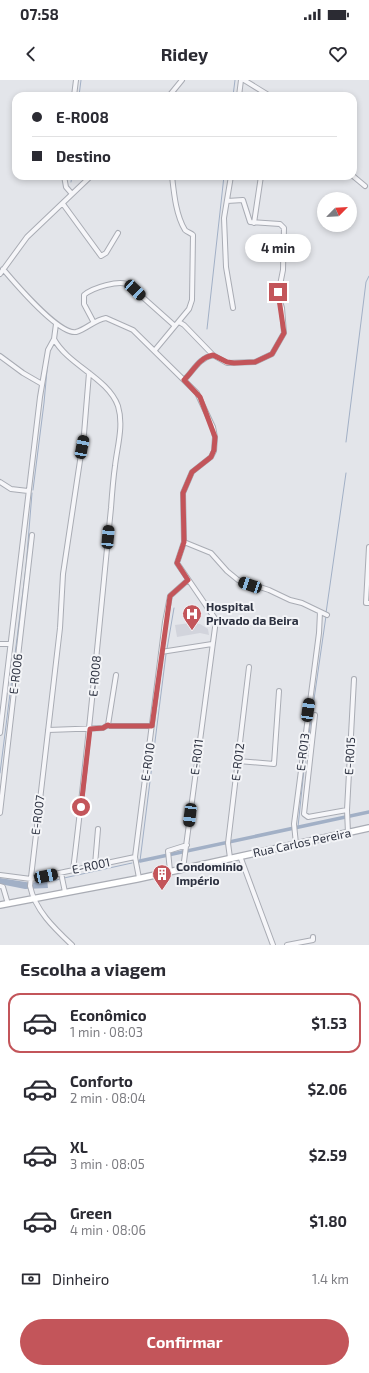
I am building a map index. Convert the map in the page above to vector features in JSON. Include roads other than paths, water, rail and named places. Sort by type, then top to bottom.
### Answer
[{"type":"street","points":[[74,92],[76,80]]},
{"type":"street","points":[[172,92],[182,80]]},
{"type":"street","points":[[240,92],[241,80]]},
{"type":"street","points":[[244,80],[264,92]]},
{"type":"street","points":[[357,179],[365,186]]},
{"type":"street","points":[[65,180],[66,187],[72,194]]},
{"type":"street","points":[[0,274],[27,237],[87,180]]},
{"type":"street","points":[[155,350],[188,312],[192,300],[193,235],[186,231],[179,217],[174,198],[172,180]]},
{"type":"street","points":[[230,180],[224,218],[226,267],[233,308]]},
{"type":"street","points":[[254,223],[260,180]]},
{"type":"street","points":[[179,322],[184,325],[213,355],[227,362],[255,362],[272,354],[284,333],[282,308],[278,295],[283,270],[284,228],[280,224],[250,222],[243,200],[227,201]]},
{"type":"street","points":[[63,204],[100,256],[106,253],[118,233]]},
{"type":"street","points":[[3,269],[42,312],[56,324],[68,331],[76,332],[93,322],[106,318],[114,320],[133,330],[155,350],[200,397],[215,437],[214,450],[211,457],[192,472],[183,493],[184,542],[210,553],[238,580],[269,590],[327,615]]},
{"type":"street","points":[[93,322],[84,304],[84,295],[88,292],[120,282],[129,284],[175,326]]},
{"type":"street","points":[[182,318],[184,325]]},
{"type":"street","points":[[0,732],[42,384],[48,350],[54,339],[56,324]]},
{"type":"street","name":"E-R008","points":[[54,339],[61,350],[89,373],[112,397],[119,411],[120,434],[113,481],[90,729],[73,870]]},
{"type":"street","points":[[184,380],[202,359],[213,355]]},
{"type":"street","points":[[0,356],[22,373],[42,384]]},
{"type":"street","name":"E-R007","points":[[33,900],[30,886],[60,628],[63,574],[84,434],[89,373]]},
{"type":"street","points":[[0,482],[11,489],[28,491]]},
{"type":"street","name":"E-R006","points":[[0,813],[32,535]]},
{"type":"street","name":"E-R011","points":[[183,869],[216,620],[177,563],[184,542]]},
{"type":"street","points":[[369,547],[366,603],[369,603]]},
{"type":"street","name":"E-R010","points":[[139,878],[135,857],[161,652],[170,596],[188,580]]},
{"type":"street","name":"E-R013","points":[[296,844],[294,824],[319,634],[320,612]]},
{"type":"street","points":[[0,644],[10,644]]},
{"type":"street","points":[[161,652],[212,644]]},
{"type":"street","name":"E-R012","points":[[230,858],[228,843],[248,667]]},
{"type":"street","points":[[108,725],[116,675]]},
{"type":"street","name":"E-R015","points":[[348,833],[347,810],[354,679]]},
{"type":"street","points":[[238,761],[274,764],[279,691]]},
{"type":"street","points":[[315,715],[304,814],[308,817],[347,810]]},
{"type":"street","points":[[48,730],[103,728],[108,725],[152,726]]},
{"type":"street","name":"Rua Carlos Pereira","points":[[0,905],[33,900],[183,869],[369,828]]},
{"type":"street","points":[[95,865],[98,829]]},
{"type":"street","points":[[170,871],[168,851],[187,845]]},
{"type":"street","points":[[240,856],[273,945]]},
{"type":"street","name":"E-R001","points":[[0,875],[31,879],[62,877],[73,870],[135,857]]},
{"type":"street","points":[[62,877],[66,892]]},
{"type":"street","points":[[0,886],[3,887],[8,904]]},
{"type":"street","points":[[33,900],[40,912],[71,945]]},
{"type":"street","points":[[287,945],[313,940],[313,937]]},
{"type":"water","points":[[0,878],[32,883],[47,879],[48,888],[25,889],[0,884]]},
{"type":"waterway","points":[[80,92],[81,80]]},
{"type":"waterway","points":[[234,92],[235,80]]},
{"type":"waterway","points":[[207,329],[224,180]]},
{"type":"waterway","points":[[346,442],[366,282],[369,276]]},
{"type":"waterway","points":[[33,490],[47,370]]},
{"type":"waterway","points":[[326,613],[346,473]]},
{"type":"waterway","points":[[0,773],[26,567],[32,493]]},
{"type":"waterway","points":[[167,649],[174,608]]},
{"type":"waterway","points":[[298,827],[304,769],[326,616]]},
{"type":"waterway","points":[[140,861],[166,654]]},
{"type":"waterway","points":[[140,861],[369,812]]},
{"type":"waterway","points":[[64,878],[132,863]]},
{"type":"waterway","points":[[47,882],[61,879]]},
{"type":"place","name":"Hospital Privado da Beira","points":[[192,631]]},
{"type":"place","name":"Condominio Império","points":[[162,891]]}]
